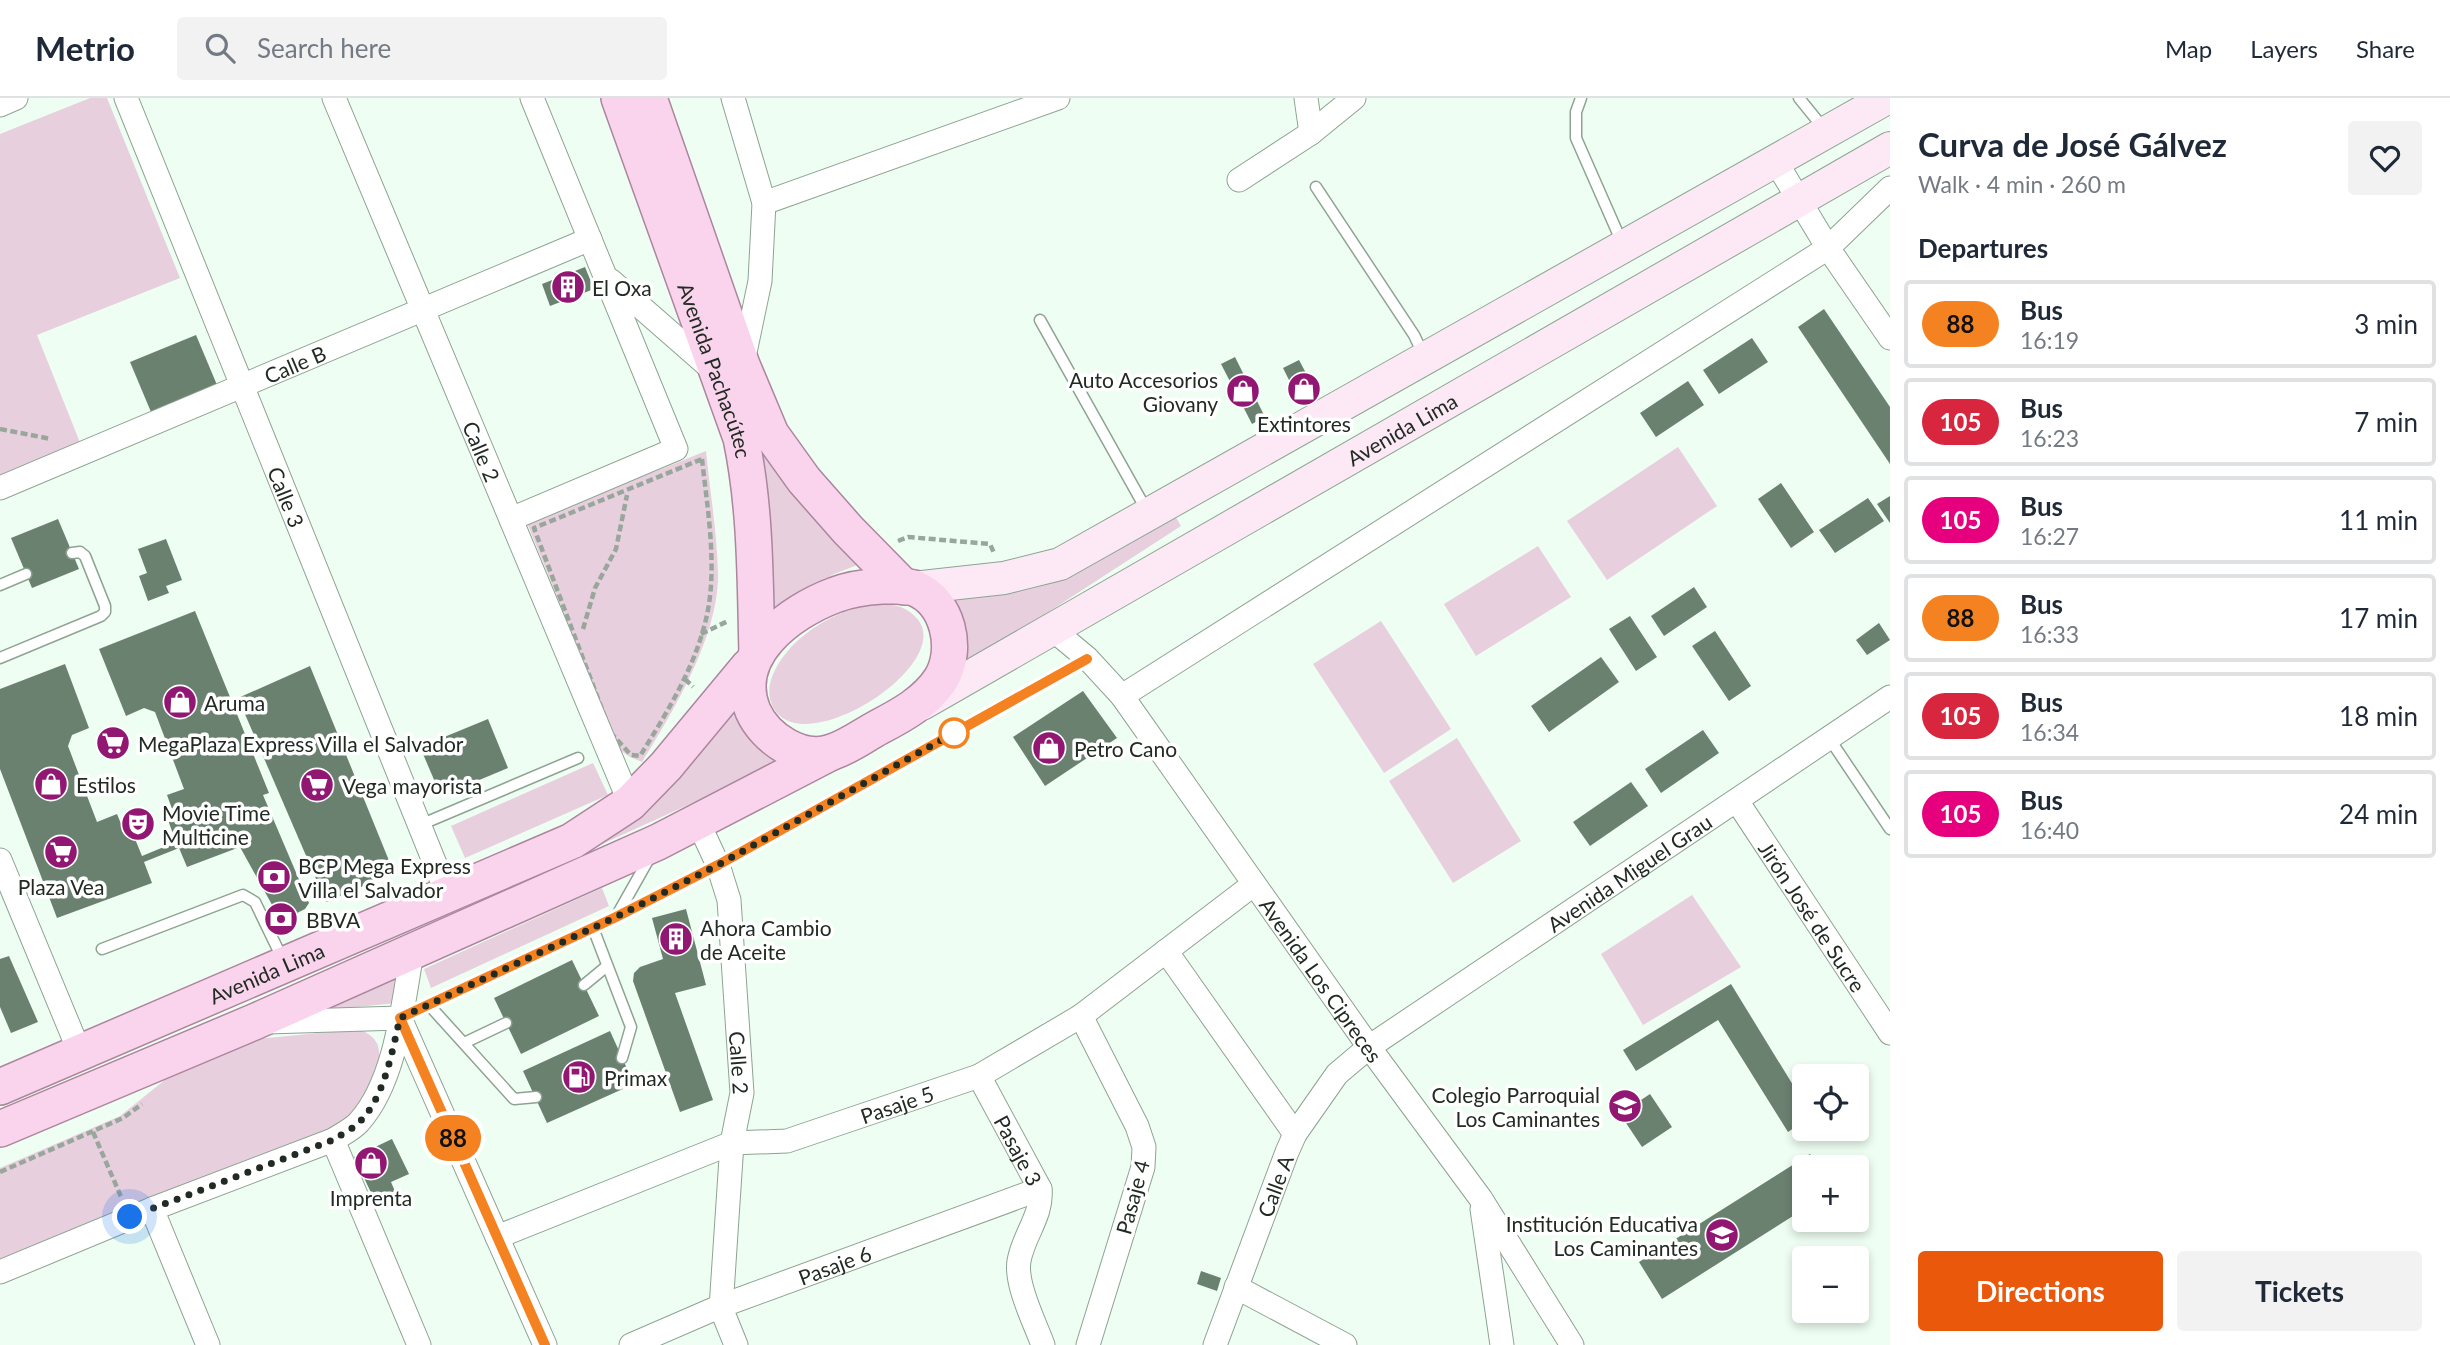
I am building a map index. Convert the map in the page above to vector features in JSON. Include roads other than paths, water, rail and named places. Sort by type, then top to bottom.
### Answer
[{"type":"main road","name":"Avenida Pachacútec","points":[[619,98],[730,370],[771,435],[804,480],[848,530],[909,587]]},
{"type":"main road","name":"Avenida Pachacútec","points":[[649,98],[730,370],[750,483],[753,660]]},
{"type":"main road","points":[[909,587],[935,604],[942,615],[947,627],[950,654],[940,680],[911,710],[830,753],[798,751],[784,745],[765,730],[753,711],[748,696],[753,660],[783,625],[816,603],[859,588],[909,587],[1004,578],[1060,564],[1776,162],[1826,133],[1866,103]]},
{"type":"main road","name":"Avenida Lima","points":[[911,710],[1890,148]]},
{"type":"main road","name":"Avenida Lima","points":[[0,1087],[572,841],[630,803],[666,766],[753,660]]},
{"type":"main road","name":"Avenida Lima","points":[[0,1129],[254,1021],[659,842],[830,753]]},
{"type":"street","points":[[0,105],[16,98]]},
{"type":"street","name":"Calle 3","points":[[126,98],[448,896]]},
{"type":"street","name":"Calle 2","points":[[334,98],[630,803]]},
{"type":"street","points":[[511,519],[676,449],[532,98]]},
{"type":"street","name":"Avenida Pachacútec","points":[[730,370],[761,281],[764,204],[733,98]]},
{"type":"street","points":[[764,204],[1058,98]]},
{"type":"street","points":[[1306,98],[1311,133]]},
{"type":"street","points":[[1239,180],[1311,133],[1354,98]]},
{"type":"street","points":[[1776,162],[1828,248],[1890,338]]},
{"type":"street","points":[[1122,696],[1828,248],[1890,188]]},
{"type":"street","name":"Calle B","points":[[0,488],[590,239]]},
{"type":"street","points":[[605,276],[730,370]]},
{"type":"street","name":"Avenida Los Cipreces","points":[[1052,629],[1087,659],[1122,696],[1481,1199],[1564,1341]]},
{"type":"street","name":"Avenida Miguel Grau","points":[[1370,1047],[1890,696]]},
{"type":"street","name":"Jirón José de Sucre","points":[[1737,801],[1890,1033]]},
{"type":"street","name":"Calle 2","points":[[698,822],[718,865],[729,900],[742,1093],[732,1143],[721,1306],[736,1345]]},
{"type":"street","points":[[0,860],[80,1053]]},
{"type":"street","name":"Pasaje 5","points":[[497,1237],[732,1143],[787,1141],[979,1076],[1081,1016],[1254,884]]},
{"type":"street","points":[[1166,951],[1295,1134]]},
{"type":"street","points":[[0,1272],[130,1217],[333,1140],[358,1124],[372,1105],[386,1075],[412,952]]},
{"type":"street","name":"Pasaje 4","points":[[1081,1016],[1137,1126],[1144,1146],[1143,1167],[1088,1345]]},
{"type":"street","points":[[254,1021],[293,1023],[400,1018]]},
{"type":"street","points":[[400,1018],[545,1345]]},
{"type":"street","name":"Calle A","points":[[1215,1345],[1295,1134],[1337,1074],[1370,1047]]},
{"type":"street","name":"Pasaje 3","points":[[979,1076],[1040,1189],[1042,1201],[1019,1259],[1018,1273],[1043,1345]]},
{"type":"street","points":[[333,1140],[419,1345]]},
{"type":"street","name":"Pasaje 6","points":[[631,1345],[721,1306],[1040,1189]]},
{"type":"street","points":[[1481,1199],[1502,1345]]},
{"type":"street","points":[[152,1209],[208,1345]]},
{"type":"street","points":[[1236,1287],[1345,1345]]},
{"type":"lane","points":[[1580,98],[1576,112],[1576,138],[1624,248]]},
{"type":"lane","points":[[1799,98],[1826,133]]},
{"type":"lane","points":[[1316,187],[1414,335],[1425,359]]},
{"type":"lane","points":[[1040,320],[1149,513]]},
{"type":"lane","points":[[0,658],[105,612],[106,606],[85,556],[80,552],[72,553]]},
{"type":"lane","points":[[0,585],[26,574]]},
{"type":"lane","points":[[400,1018],[616,917],[718,865],[1087,659]]},
{"type":"lane","points":[[1829,738],[1890,830]]},
{"type":"lane","points":[[420,825],[578,758]]},
{"type":"lane","points":[[616,917],[659,842]]},
{"type":"lane","points":[[102,949],[243,895],[255,902],[286,965]]},
{"type":"lane","points":[[593,928],[631,1027],[622,1058]]},
{"type":"lane","points":[[584,985],[607,966]]},
{"type":"lane","points":[[429,1005],[514,1099],[536,1097]]},
{"type":"lane","points":[[464,1043],[506,1023]]},
{"type":"place","name":"El Oxa","points":[[568,287]]},
{"type":"place","name":"Extintores","points":[[1304,389]]},
{"type":"place","name":"Auto Accesorios Giovany","points":[[1243,391]]},
{"type":"place","name":"Aruma","points":[[180,702]]},
{"type":"place","name":"MegaPlaza Express Villa el Salvador","points":[[113,743]]},
{"type":"place","name":"Petro Cano","points":[[1049,748]]},
{"type":"place","name":"Estilos","points":[[51,784]]},
{"type":"place","name":"Vega mayorista","points":[[317,785]]},
{"type":"place","name":"Movie Time Multicine","points":[[138,824]]},
{"type":"place","name":"Plaza Vea","points":[[61,852]]},
{"type":"place","name":"BCP Mega Express Villa el Salvador","points":[[274,877]]},
{"type":"place","name":"BBVA","points":[[281,919]]},
{"type":"place","name":"Ahora Cambio de Aceite","points":[[676,939]]},
{"type":"place","name":"Primax","points":[[579,1077]]},
{"type":"place","name":"Colegio Parroquial Los Caminantes","points":[[1625,1106]]},
{"type":"place","name":"Imprenta","points":[[371,1163]]},
{"type":"place","name":"Institución Educativa Los Caminantes","points":[[1722,1235]]}]
